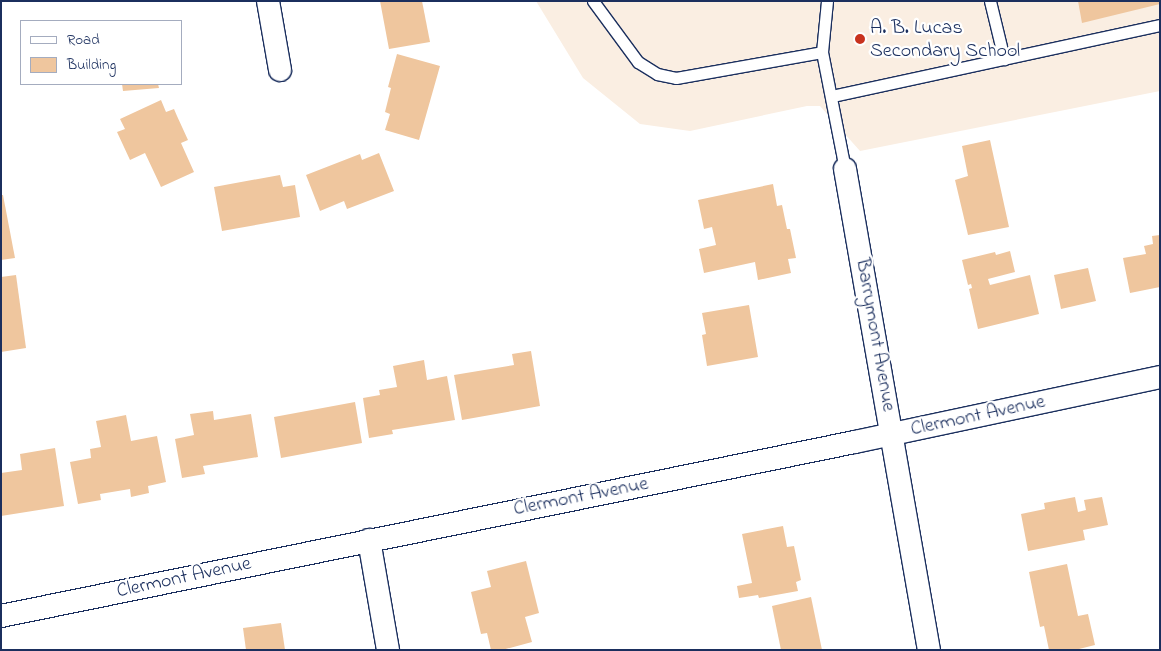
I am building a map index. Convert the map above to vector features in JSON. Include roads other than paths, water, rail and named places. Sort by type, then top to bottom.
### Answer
[{"type":"street","points":[[268,1],[280,70]]},
{"type":"street","name":"Barrymont Avenue","points":[[845,169],[929,650]]},
{"type":"street","name":"Clermont Avenue","points":[[1,616],[892,435],[1160,377]]},
{"type":"street","points":[[369,540],[388,650]]},
{"type":"lane","points":[[593,1],[638,62],[657,74],[676,78],[822,52]]},
{"type":"lane","points":[[827,1],[822,52],[845,169]]},
{"type":"lane","points":[[990,1],[1004,59]]},
{"type":"lane","points":[[832,96],[1160,25]]},
{"type":"place","name":"A. B. Lucas Secondary School","points":[[860,39]]}]
